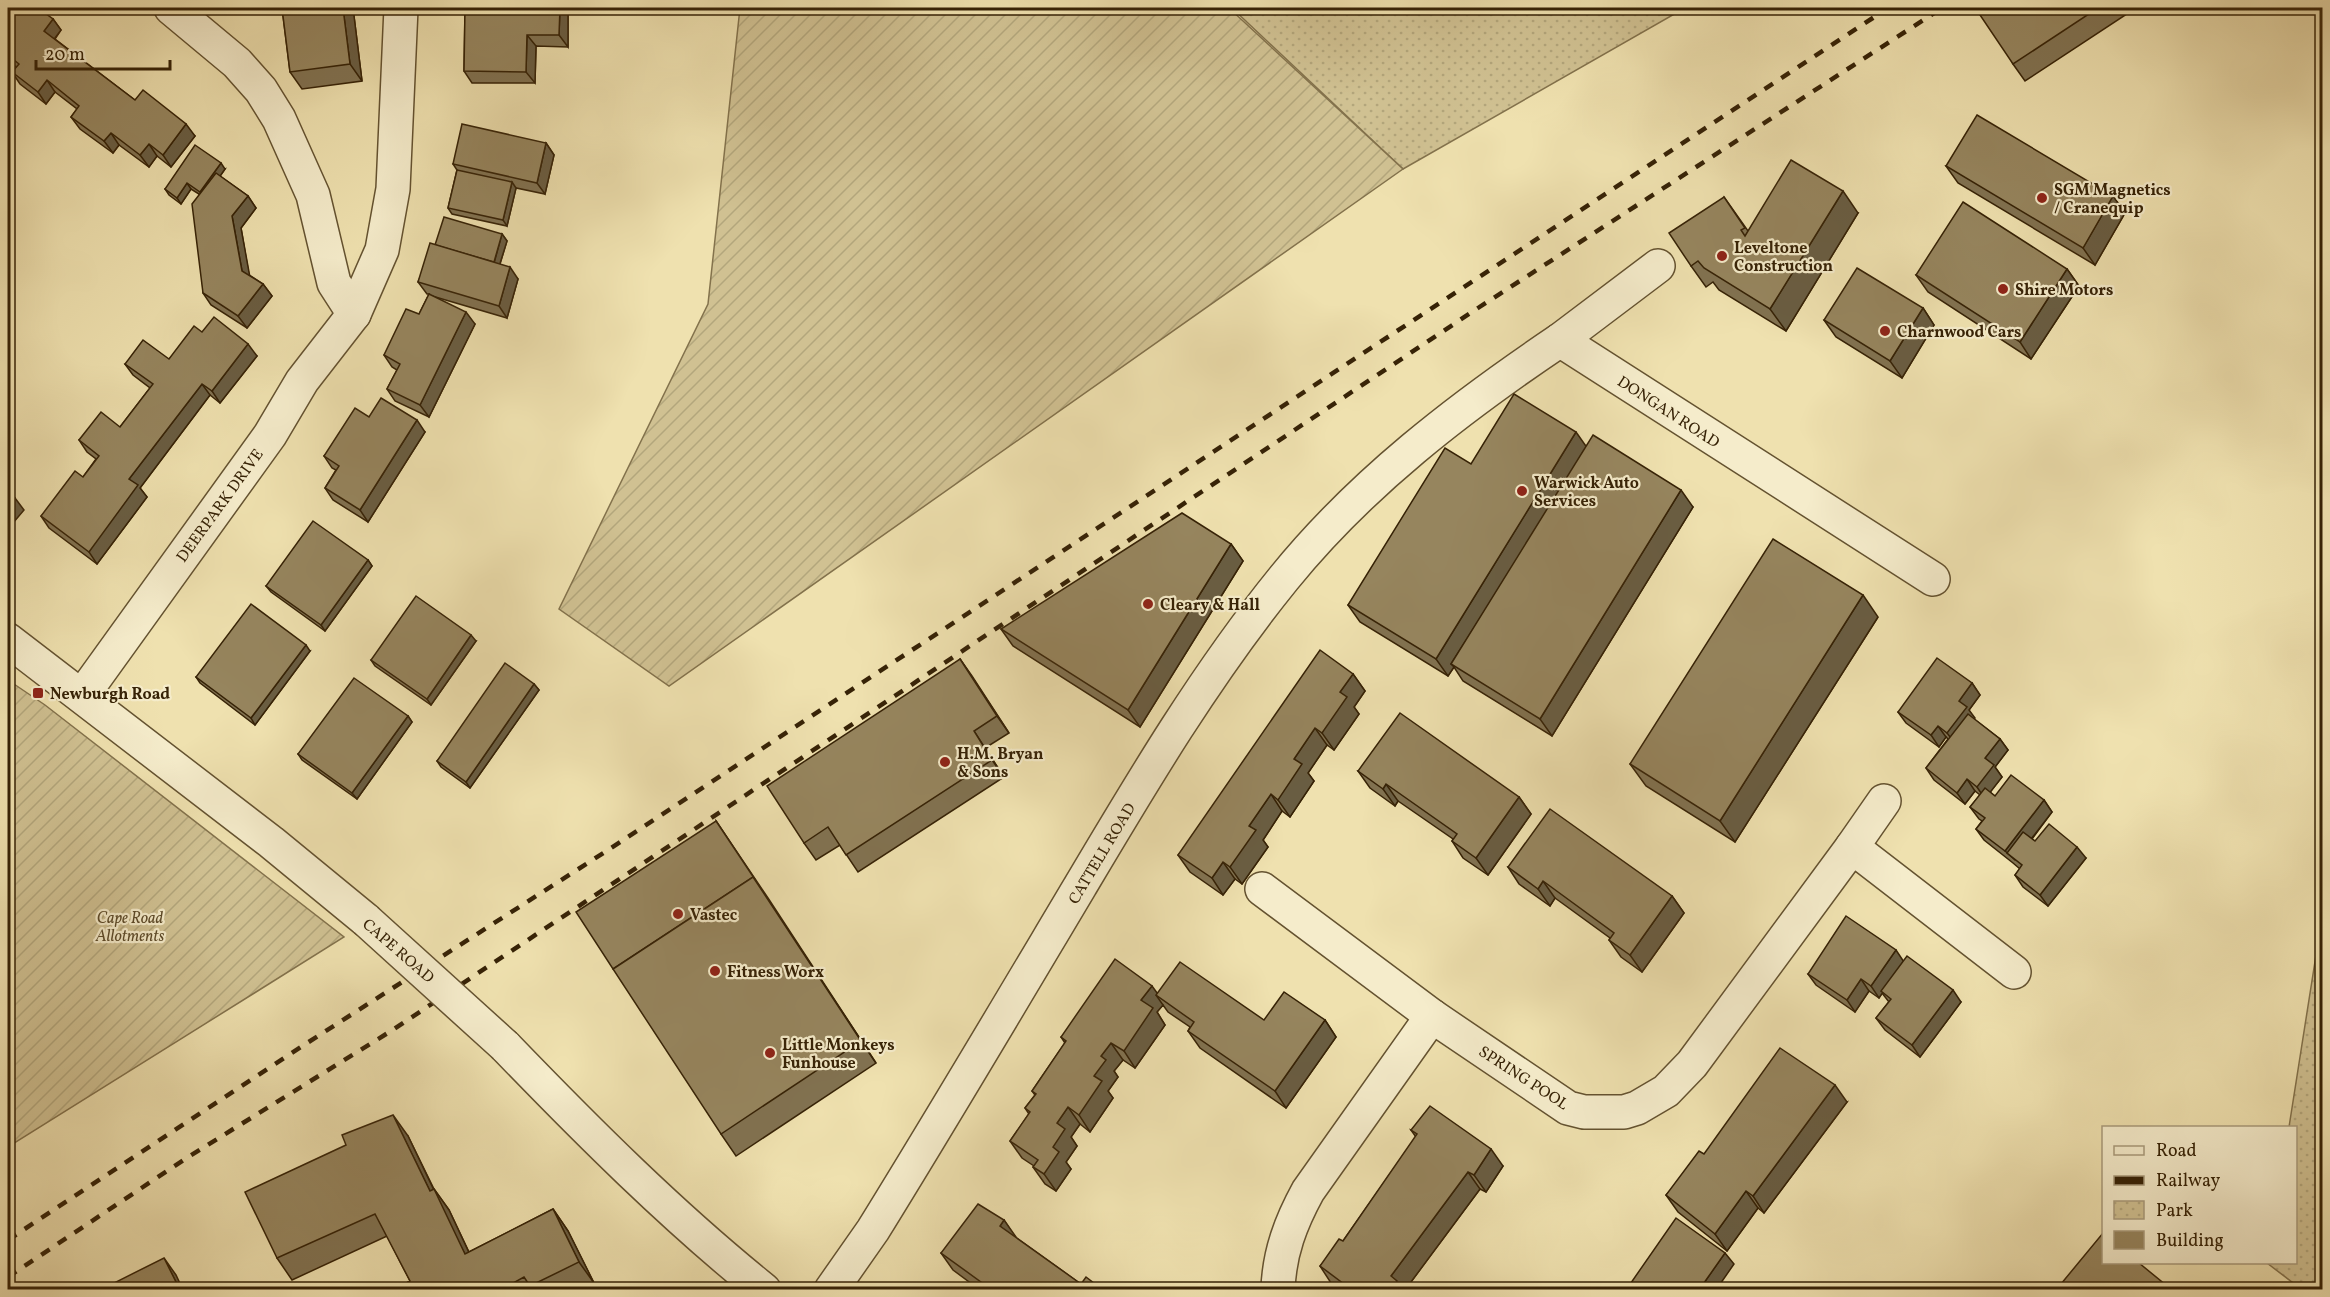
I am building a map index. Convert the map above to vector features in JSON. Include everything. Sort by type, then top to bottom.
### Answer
[{"type":"street","points":[[171,8],[237,63],[261,90],[279,118],[313,195],[334,283],[354,314]]},
{"type":"street","name":"DEERPARK DRIVE","points":[[82,696],[270,435],[302,381],[354,314],[382,250],[393,189],[401,8]]},
{"type":"street","points":[[1560,340],[1658,266]]},
{"type":"street","name":"CATTELL ROAD","points":[[831,1290],[873,1230],[1119,821],[1226,654],[1285,576],[1344,513],[1413,448],[1484,392],[1560,340]]},
{"type":"street","name":"DONGAN ROAD","points":[[1560,340],[1933,579]]},
{"type":"street","name":"CAPE ROAD","points":[[8,640],[271,842],[366,920],[505,1046],[646,1185],[728,1261],[764,1290]]},
{"type":"street","name":"SPRING POOL","points":[[1262,889],[1432,1016],[1568,1108],[1603,1113],[1624,1113],[1666,1091],[1692,1064],[1884,801]]},
{"type":"street","points":[[1852,847],[2014,972]]},
{"type":"street","points":[[1278,1290],[1281,1256],[1289,1230],[1308,1191],[1432,1016]]},
{"type":"green space","points":[[740,8],[1229,8],[1403,169],[669,686],[559,609],[708,304]]},
{"type":"green space","points":[[1232,8],[1685,8],[1403,169]]},
{"type":"green space","name":"Cape Road Allotments","points":[[8,680],[45,705],[344,937],[8,1147]]},
{"type":"green space","points":[[2322,917],[2322,1289],[2301,1289],[2268,1264],[2297,1264],[2297,1126],[2289,1126]]},
{"type":"building","points":[[8,8],[38,8],[53,19],[44,31],[135,100],[143,90],[186,124],[163,155],[149,144],[140,155],[111,133],[104,141],[71,117],[79,106],[47,80],[38,92],[12,72],[19,64],[8,55]]},
{"type":"building","points":[[282,8],[343,8],[350,64],[290,72]]},
{"type":"building","points":[[465,8],[560,8],[559,35],[527,35],[526,72],[464,71]]},
{"type":"building","points":[[1985,8],[2098,8],[2013,64],[1978,12]]},
{"type":"building","name":"SGM Magnetics / Cranequip","points":[[1977,115],[2113,196],[2083,248],[1946,166]]},
{"type":"building","points":[[462,124],[546,143],[537,183],[453,164]]},
{"type":"building","points":[[195,145],[221,163],[200,192],[187,183],[177,198],[165,189]]},
{"type":"building","name":"Leveltone Construction","points":[[1791,160],[1843,191],[1770,309],[1704,268],[1698,261],[1691,266],[1669,233],[1724,197],[1745,228],[1741,230],[1745,236]]},
{"type":"building","points":[[457,170],[512,182],[503,220],[448,208]]},
{"type":"building","points":[[216,173],[248,196],[232,216],[242,271],[263,284],[238,316],[203,293],[192,204]]},
{"type":"building","name":"Shire Motors","points":[[1963,202],[2067,269],[2020,342],[1916,275]]},
{"type":"building","points":[[444,217],[502,234],[494,262],[435,245]]},
{"type":"building","points":[[430,243],[510,267],[499,306],[418,282]]},
{"type":"building","name":"Charnwood Cars","points":[[1857,268],[1923,308],[1890,361],[1824,320]]},
{"type":"building","points":[[429,294],[466,312],[420,405],[387,389],[400,364],[384,355],[406,309],[419,314]]},
{"type":"building","points":[[214,317],[248,344],[212,391],[202,384],[129,479],[138,485],[89,552],[41,516],[75,471],[83,477],[99,456],[79,440],[101,412],[120,427],[153,384],[125,364],[143,340],[169,359],[194,326],[202,332]]},
{"type":"building","points":[[1514,394],[1576,432],[1436,659],[1348,605],[1445,448],[1471,464]]},
{"type":"building","points":[[381,398],[417,420],[360,510],[325,488],[339,466],[324,456],[355,408],[369,417]]},
{"type":"building","points":[[1593,435],[1681,490],[1540,719],[1451,664]]},
{"type":"building","points":[[8,491],[15,498],[8,507]]},
{"type":"building","name":"Cleary & Hall","points":[[1182,513],[1231,544],[1128,710],[1001,629]]},
{"type":"building","points":[[313,521],[368,560],[321,625],[266,586]]},
{"type":"building","points":[[1773,539],[1863,595],[1720,821],[1630,764]]},
{"type":"building","points":[[416,596],[471,635],[427,699],[371,660]]},
{"type":"building","points":[[251,604],[306,645],[251,718],[196,677]]},
{"type":"building","points":[[1320,650],[1353,674],[1340,692],[1347,697],[1322,733],[1315,728],[1294,759],[1302,764],[1278,800],[1271,794],[1249,826],[1256,830],[1230,867],[1223,862],[1212,878],[1178,855]]},
{"type":"building","points":[[1937,658],[1972,683],[1959,701],[1967,707],[1947,733],[1938,726],[1931,735],[1898,712]]},
{"type":"building","points":[[960,659],[997,716],[974,731],[992,760],[846,855],[828,827],[804,843],[767,786]]},
{"type":"building","points":[[505,663],[534,684],[466,782],[437,761]]},
{"type":"building","points":[[354,678],[408,716],[352,793],[298,754]]},
{"type":"building","points":[[1400,713],[1519,797],[1476,858],[1452,841],[1457,834],[1386,784],[1383,789],[1358,771]]},
{"type":"building","points":[[1968,714],[2000,739],[1985,758],[1994,765],[1977,787],[1967,779],[1957,793],[1926,768]]},
{"type":"building","points":[[2011,775],[2044,800],[2005,851],[1976,829],[1985,818],[1970,807],[1985,788],[1995,796]]},
{"type":"building","points":[[1550,809],[1672,896],[1630,955],[1609,940],[1614,933],[1543,881],[1538,889],[1508,867]]},
{"type":"building","name":"Vastec","points":[[716,821],[756,881],[753,877],[613,969],[576,912]]},
{"type":"building","points":[[2049,824],[2077,847],[2040,895],[2015,875],[2022,865],[2007,853],[2023,832],[2035,841]]},
{"type":"building","points":[[753,877],[861,1041],[721,1134],[613,969]]},
{"type":"building","points":[[1846,916],[1896,950],[1871,986],[1861,979],[1847,1000],[1808,974]]},
{"type":"building","points":[[1907,956],[1953,990],[1912,1045],[1876,1018],[1891,999],[1881,991]]},
{"type":"building","points":[[1115,959],[1152,986],[1141,1000],[1153,1008],[1124,1051],[1111,1043],[1101,1056],[1106,1060],[1094,1076],[1102,1081],[1079,1115],[1068,1107],[1057,1123],[1065,1129],[1053,1147],[1059,1152],[1044,1174],[1033,1167],[1038,1160],[1010,1141],[1030,1112],[1025,1108],[1036,1094],[1032,1091],[1066,1041],[1061,1037]]},
{"type":"building","points":[[1180,962],[1264,1020],[1284,992],[1325,1020],[1275,1091],[1188,1031],[1194,1022],[1156,995]]},
{"type":"building","points":[[1780,1048],[1835,1085],[1753,1196],[1746,1191],[1715,1234],[1666,1195],[1699,1151],[1704,1154]]},
{"type":"building","points":[[1430,1106],[1491,1149],[1474,1175],[1468,1172],[1391,1276],[1397,1281],[1392,1290],[1352,1290],[1320,1266],[1339,1239],[1343,1241],[1417,1134],[1411,1130]]},
{"type":"building","points":[[393,1115],[430,1191],[434,1189],[465,1254],[553,1209],[579,1262],[530,1286],[524,1277],[513,1283],[516,1290],[394,1290],[410,1281],[375,1214],[277,1258],[245,1192],[346,1145],[342,1135]]},
{"type":"building","points":[[978,1204],[1004,1220],[1000,1226],[1081,1284],[1086,1277],[1103,1290],[992,1290],[941,1253]]},
{"type":"building","points":[[1676,1218],[1725,1253],[1699,1290],[1626,1290]]},
{"type":"building","points":[[2102,1234],[2102,1264],[2140,1264],[2172,1290],[2056,1290]]},
{"type":"building","points":[[164,1258],[180,1290],[112,1290],[110,1285]]},
{"type":"railway","points":[[8,1240],[304,1045],[608,850],[1888,8]]},
{"type":"railway","points":[[8,1277],[185,1159],[391,1031],[1478,308],[1942,8]]},
{"type":"place","name":"SGM Magnetics / Cranequip","points":[[2042,198]]},
{"type":"place","name":"Leveltone Construction","points":[[1722,256]]},
{"type":"place","name":"Shire Motors","points":[[2003,289]]},
{"type":"place","name":"Charnwood Cars","points":[[1885,331]]},
{"type":"place","name":"Warwick Auto Services","points":[[1522,491]]},
{"type":"place","name":"Cleary & Hall","points":[[1148,604]]},
{"type":"place","name":"Newburgh Road","points":[[38,693]]},
{"type":"place","name":"H.M. Bryan & Sons","points":[[945,762]]},
{"type":"place","name":"Vastec","points":[[678,914]]},
{"type":"place","name":"Fitness Worx","points":[[715,971]]},
{"type":"place","name":"Little Monkeys Funhouse","points":[[770,1053]]}]
